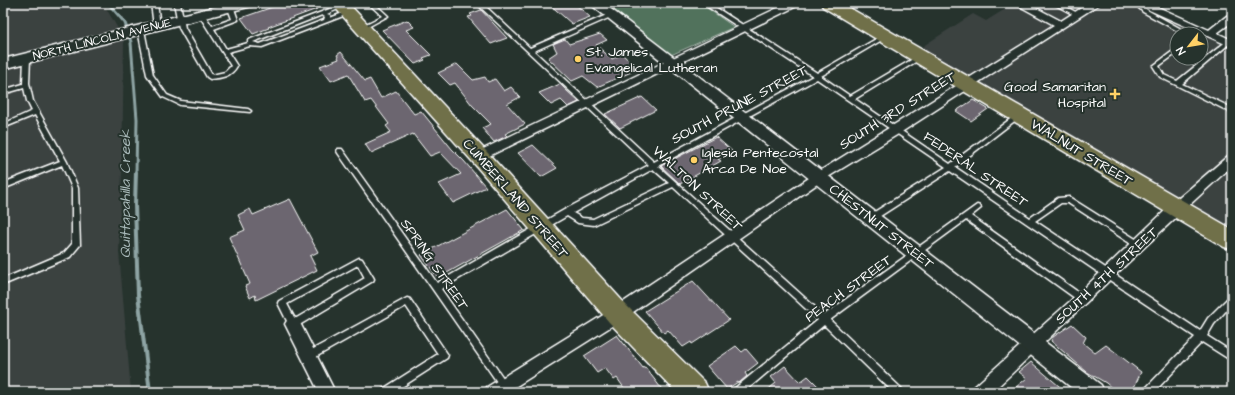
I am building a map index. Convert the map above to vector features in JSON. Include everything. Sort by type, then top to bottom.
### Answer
[{"type":"highway","name":"WALNUT STREET","points":[[829,3],[1232,240]]},
{"type":"highway","name":"CUMBERLAND STREET","points":[[340,14],[479,156],[618,314],[695,392]]},
{"type":"main road","name":"NORTH LINCOLN AVENUE","points":[[3,64],[181,20],[230,5],[247,3]]},
{"type":"street","name":"CHESTNUT STREET","points":[[595,3],[742,116],[1093,392]]},
{"type":"street","points":[[479,156],[796,3]]},
{"type":"street","points":[[1019,3],[1062,25]]},
{"type":"street","name":"SOUTH 3RD STREET","points":[[502,390],[618,314],[819,177],[1096,3]]},
{"type":"street","points":[[1142,4],[1230,43]]},
{"type":"street","points":[[1210,34],[1232,17]]},
{"type":"street","name":"SOUTH 4TH STREET","points":[[980,392],[1108,275],[1177,208],[1232,159]]},
{"type":"street","points":[[293,324],[327,392]]},
{"type":"lane","points":[[154,3],[157,26]]},
{"type":"lane","points":[[177,3],[182,28],[210,76],[225,75],[232,70],[234,66],[202,14]]},
{"type":"lane","points":[[251,44],[252,40],[340,14],[385,16],[371,3]]},
{"type":"lane","name":"WALTON STREET","points":[[479,3],[653,165],[824,320],[899,392]]},
{"type":"lane","name":"FEDERAL STREET","points":[[705,3],[817,76],[1108,275],[1232,357]]},
{"type":"lane","points":[[1055,3],[1078,15]]},
{"type":"lane","points":[[1142,4],[1141,7],[1145,11],[1172,26]]},
{"type":"lane","points":[[210,29],[235,20],[230,5]]},
{"type":"lane","points":[[224,51],[251,44],[254,46],[260,46],[340,14]]},
{"type":"lane","points":[[530,50],[611,15]]},
{"type":"lane","points":[[132,32],[150,76],[165,96],[180,103],[248,111]]},
{"type":"lane","name":"SOUTH PRUNE STREET","points":[[436,288],[567,212],[817,76],[886,36]]},
{"type":"lane","points":[[1178,84],[1230,43]]},
{"type":"lane","points":[[1169,56],[1156,66],[1162,76],[1232,111]]},
{"type":"lane","points":[[850,99],[920,57]]},
{"type":"lane","points":[[3,282],[67,255],[76,245],[75,188],[64,162],[30,101],[26,85],[27,58]]},
{"type":"lane","points":[[3,92],[26,85]]},
{"type":"lane","points":[[3,126],[36,112]]},
{"type":"lane","points":[[871,218],[951,167],[1020,115]]},
{"type":"lane","name":"SPRING STREET","points":[[340,151],[436,288],[502,390]]},
{"type":"lane","points":[[3,186],[64,162]]},
{"type":"lane","points":[[567,212],[581,221],[594,222],[674,184]]},
{"type":"lane","points":[[1030,222],[1050,206],[1063,199],[1068,200],[1139,245]]},
{"type":"lane","name":"PEACH STREET","points":[[737,392],[824,320],[977,208]]},
{"type":"lane","points":[[966,216],[1082,299]]},
{"type":"lane","points":[[359,261],[370,280],[293,324],[282,303],[359,261]]},
{"type":"lane","points":[[1148,392],[1202,336],[1211,321],[1232,299]]},
{"type":"lane","points":[[309,356],[407,301],[444,355],[386,392]]},
{"type":"shaded area","points":[[3,3],[103,3],[124,39],[119,252],[131,392],[3,392]]},
{"type":"shaded area","name":"Good Samaritan Hospital","points":[[1015,3],[1133,3],[1184,26],[1169,26],[1169,66],[1209,66],[1209,38],[1232,48],[1232,232],[920,48],[973,14],[986,21]]},
{"type":"green space","points":[[604,3],[700,3],[734,27],[671,55]]},
{"type":"building","points":[[284,3],[312,3],[317,9],[253,34],[241,18]]},
{"type":"building","points":[[548,3],[574,3],[590,17],[572,24]]},
{"type":"building","points":[[481,10],[507,38],[491,44],[468,17],[472,16],[470,14]]},
{"type":"building","points":[[407,20],[414,27],[406,30],[431,55],[423,58],[425,60],[415,64],[382,30]]},
{"type":"building","name":"St. James Evangelical Lutheran","points":[[600,34],[607,40],[596,45],[612,59],[622,54],[638,69],[597,87],[583,76],[572,81],[548,58],[557,52],[553,44],[565,39],[569,44]]},
{"type":"building","points":[[341,52],[365,81],[370,79],[381,98],[396,91],[414,114],[421,111],[486,187],[453,203],[439,184],[461,174],[440,152],[430,156],[413,134],[371,153],[365,144],[391,132],[386,126],[389,124],[371,100],[365,102],[348,74],[331,81],[320,66],[339,59],[337,55]]},
{"type":"building","points":[[457,64],[473,80],[485,77],[488,82],[495,79],[504,91],[511,87],[520,97],[507,104],[525,124],[505,134],[507,136],[494,142],[482,128],[491,124],[472,105],[455,83],[450,85],[438,73]]},
{"type":"building","points":[[560,84],[579,102],[568,107],[561,100],[551,105],[539,93]]},
{"type":"building","points":[[642,97],[656,110],[620,128],[605,114]]},
{"type":"building","points":[[973,100],[988,109],[971,121],[956,111]]},
{"type":"building","name":"Iglesia Pentecostal Arca De Noe","points":[[716,137],[733,152],[718,159],[721,161],[680,184],[661,166]]},
{"type":"building","points":[[533,145],[557,168],[541,177],[518,153]]},
{"type":"building","points":[[290,199],[318,252],[310,256],[317,270],[256,300],[255,295],[250,298],[245,286],[250,284],[229,237],[245,230],[238,215],[250,209],[253,215]]},
{"type":"building","points":[[507,209],[524,230],[438,278],[421,255]]},
{"type":"building","points":[[693,281],[729,320],[692,344],[691,342],[683,347],[668,330],[664,333],[645,311]]},
{"type":"building","points":[[1072,324],[1086,337],[1083,343],[1095,353],[1106,345],[1141,372],[1132,392],[1116,392],[1106,383],[1087,372],[1051,341],[1053,337]]},
{"type":"building","points":[[617,335],[643,368],[645,367],[664,392],[627,392],[617,378],[614,380],[605,368],[597,373],[584,356]]},
{"type":"building","points":[[736,346],[742,352],[746,349],[758,363],[745,373],[747,376],[739,383],[738,382],[727,389],[707,366]]},
{"type":"building","points":[[1031,362],[1066,392],[1010,392],[1027,378],[1019,372]]},
{"type":"building","points":[[785,366],[800,382],[808,376],[824,392],[765,392],[776,383],[771,377]]},
{"type":"waterway","name":"Quittapahilla Creek","points":[[108,3],[125,23],[131,42],[137,119],[136,173]]},
{"type":"waterway","name":"Quittapahilla Creek","points":[[136,172],[135,205],[138,295],[150,392]]},
{"type":"place","name":"St. James Evangelical Lutheran","points":[[578,59]]},
{"type":"place","name":"Good Samaritan Hospital","points":[[1115,94]]},
{"type":"place","name":"Iglesia Pentecostal Arca De Noe","points":[[694,160]]}]
